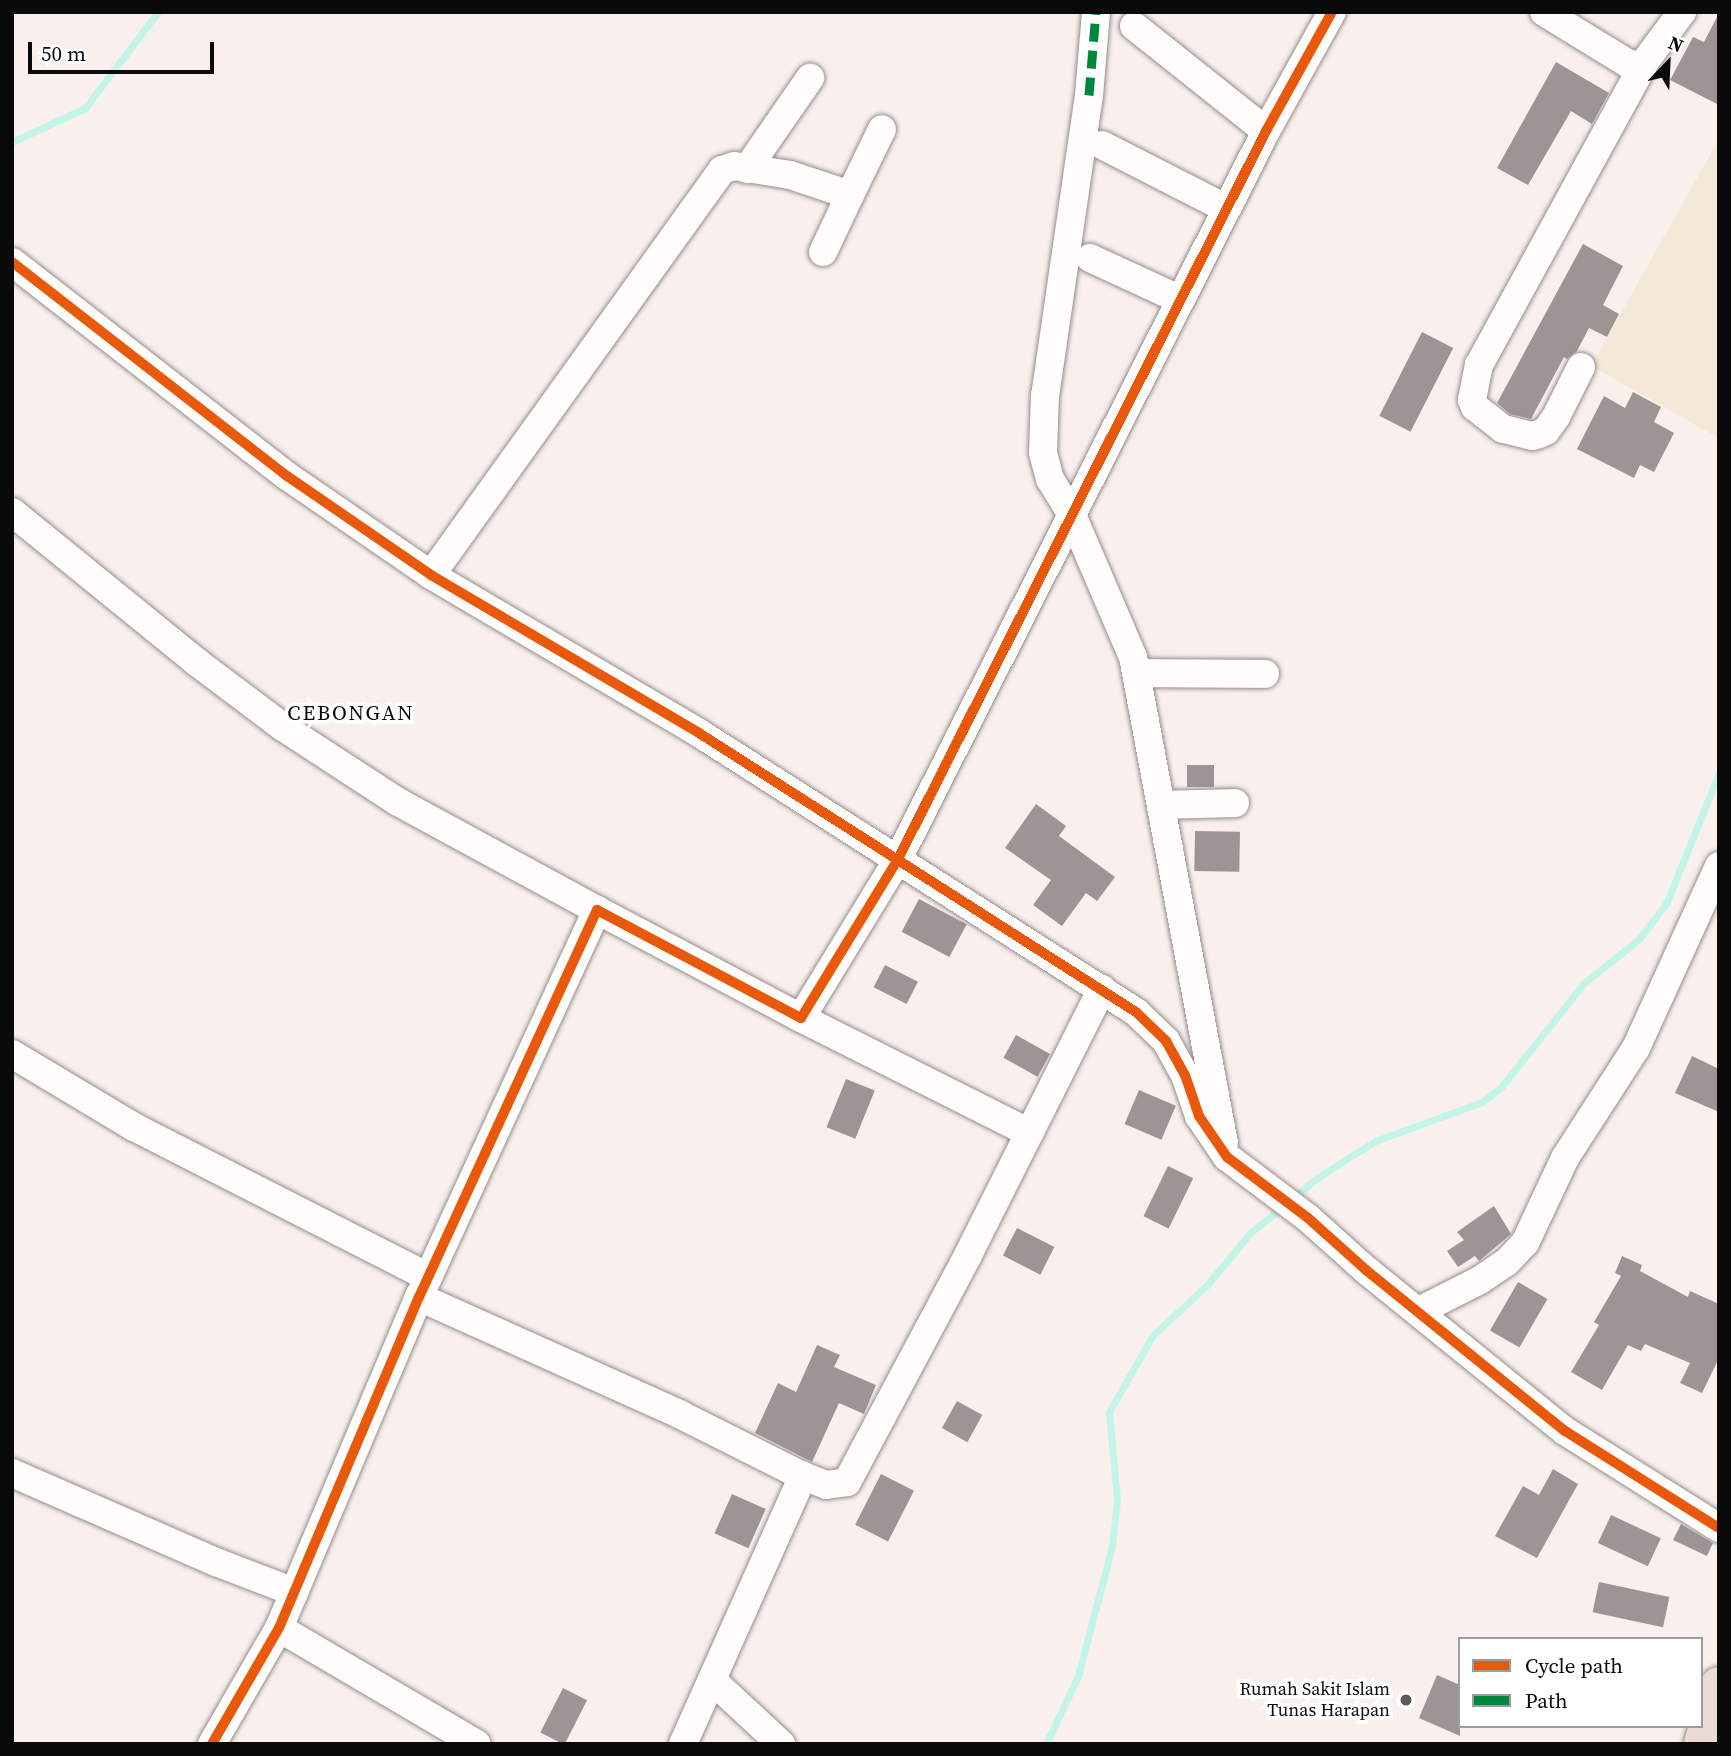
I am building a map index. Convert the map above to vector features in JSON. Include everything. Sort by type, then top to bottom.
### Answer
[{"type":"main road","points":[[1703,1744],[1719,1686]]},
{"type":"street","points":[[1096,12],[1089,95],[1045,395],[1042,453],[1050,479],[1072,515],[1137,673],[1227,1157]]},
{"type":"street","points":[[801,1018],[898,859],[1266,131],[1332,12]]},
{"type":"street","points":[[1544,12],[1629,64],[1644,63]]},
{"type":"street","points":[[1581,367],[1556,417],[1546,431],[1539,434],[1532,436],[1503,429],[1475,407],[1472,400],[1479,365],[1644,63],[1682,12]]},
{"type":"street","points":[[1134,26],[1266,131]]},
{"type":"street","points":[[747,169],[810,78]]},
{"type":"street","points":[[823,252],[882,129]]},
{"type":"street","points":[[1102,145],[1227,209]]},
{"type":"street","points":[[431,575],[722,170],[734,166],[790,175],[850,195]]},
{"type":"street","points":[[1090,258],[1181,300]]},
{"type":"street","points":[[12,262],[287,476],[431,575],[699,733],[1136,1012],[1166,1041],[1185,1075],[1199,1116],[1227,1157],[1308,1218],[1484,1368],[1565,1430],[1719,1528]]},
{"type":"street","points":[[12,512],[198,663],[283,727],[398,802],[801,1018],[1030,1133]]},
{"type":"street","points":[[1137,673],[1265,674]]},
{"type":"street","points":[[1161,805],[1235,803]]},
{"type":"street","points":[[1419,1311],[1480,1280],[1507,1262],[1525,1243],[1565,1158],[1636,1048],[1719,866]]},
{"type":"street","points":[[212,1744],[279,1628],[424,1287],[597,910]]},
{"type":"street","points":[[12,1054],[134,1127],[424,1287],[826,1485],[847,1482],[1030,1133],[1102,989]]},
{"type":"street","points":[[12,1474],[216,1562],[295,1592]]},
{"type":"street","points":[[683,1744],[803,1476]]},
{"type":"street","points":[[279,1628],[477,1744]]},
{"type":"street","points":[[713,1681],[781,1744]]},
{"type":"shaded area","points":[[1719,139],[1719,438],[1591,366]]},
{"type":"building","points":[[1719,13],[1719,105],[1670,80],[1693,37],[1704,42]]},
{"type":"building","points":[[1556,62],[1609,93],[1592,124],[1571,111],[1528,185],[1497,168]]},
{"type":"building","points":[[1583,244],[1623,266],[1603,305],[1619,314],[1607,337],[1589,328],[1577,351],[1567,359],[1564,357],[1531,419],[1510,414],[1497,403]]},
{"type":"building","points":[[1422,332],[1453,348],[1411,432],[1379,416]]},
{"type":"building","points":[[1633,392],[1661,407],[1654,422],[1674,433],[1654,472],[1640,465],[1634,478],[1577,449],[1604,396],[1625,408]]},
{"type":"building","points":[[1187,765],[1214,765],[1214,787],[1187,787]]},
{"type":"building","points":[[1036,804],[1066,826],[1059,836],[1115,877],[1097,901],[1086,893],[1062,926],[1033,905],[1051,880],[1005,848]]},
{"type":"building","points":[[1195,831],[1240,832],[1239,872],[1194,871]]},
{"type":"building","points":[[919,899],[967,924],[949,957],[902,932]]},
{"type":"building","points":[[885,965],[918,982],[907,1004],[874,987]]},
{"type":"building","points":[[1016,1035],[1050,1054],[1038,1077],[1003,1058]]},
{"type":"building","points":[[1692,1056],[1719,1069],[1719,1112],[1675,1093]]},
{"type":"building","points":[[846,1079],[875,1091],[855,1139],[827,1127]]},
{"type":"building","points":[[1139,1090],[1176,1106],[1161,1140],[1125,1124]]},
{"type":"building","points":[[1168,1166],[1193,1178],[1169,1229],[1143,1216]]},
{"type":"building","points":[[1494,1206],[1511,1234],[1479,1261],[1475,1256],[1458,1267],[1447,1251],[1464,1240],[1457,1232]]},
{"type":"building","points":[[1017,1228],[1054,1247],[1040,1275],[1003,1256]]},
{"type":"building","points":[[1622,1256],[1642,1265],[1640,1271],[1688,1297],[1690,1291],[1719,1304],[1719,1358],[1702,1393],[1680,1383],[1690,1363],[1645,1344],[1641,1351],[1628,1345],[1602,1390],[1571,1372],[1599,1325],[1594,1322],[1621,1276],[1615,1273]]},
{"type":"building","points":[[1518,1282],[1547,1299],[1519,1347],[1490,1330]]},
{"type":"building","points":[[817,1345],[840,1355],[834,1367],[876,1385],[864,1414],[839,1403],[812,1462],[755,1433],[778,1383],[796,1392]]},
{"type":"building","points":[[957,1401],[982,1415],[967,1442],[942,1428]]},
{"type":"building","points":[[1553,1469],[1578,1484],[1537,1558],[1495,1536],[1523,1486],[1539,1495]]},
{"type":"building","points":[[881,1474],[914,1491],[888,1542],[855,1525]]},
{"type":"building","points":[[732,1494],[766,1509],[748,1548],[715,1533]]},
{"type":"building","points":[[1611,1515],[1661,1538],[1648,1566],[1598,1543]]},
{"type":"building","points":[[1681,1524],[1713,1543],[1707,1556],[1673,1540]]},
{"type":"building","points":[[1599,1582],[1669,1597],[1663,1627],[1593,1612]]},
{"type":"building","points":[[1437,1675],[1458,1684],[1460,1736],[1419,1718]]},
{"type":"building","points":[[563,1688],[587,1700],[565,1744],[540,1733]]},
{"type":"waterway","points":[[12,142],[85,108],[158,12]]},
{"type":"waterway","points":[[1292,1199],[1317,1178],[1375,1141],[1482,1102],[1501,1087],[1584,983],[1638,940],[1666,904],[1719,773]]},
{"type":"waterway","points":[[1046,1744],[1078,1676],[1112,1546],[1117,1500],[1109,1412],[1153,1335],[1207,1285],[1251,1232],[1283,1207]]},
{"type":"marked path","points":[[1089,95],[1096,12]]},
{"type":"cycle path","points":[[212,1744],[279,1628],[419,1297],[597,910],[801,1018],[898,859],[1266,131],[1332,12]]},
{"type":"cycle path","points":[[12,262],[287,476],[431,575],[699,733],[1136,1012],[1166,1041],[1185,1075],[1199,1116],[1227,1157],[1308,1218],[1366,1270],[1565,1431],[1719,1528]]},
{"type":"place","name":"Rumah Sakit Islam Tunas Harapan","points":[[1406,1700]]},
{"type":"district","name":"CEBONGAN","points":[[351,713]]}]
